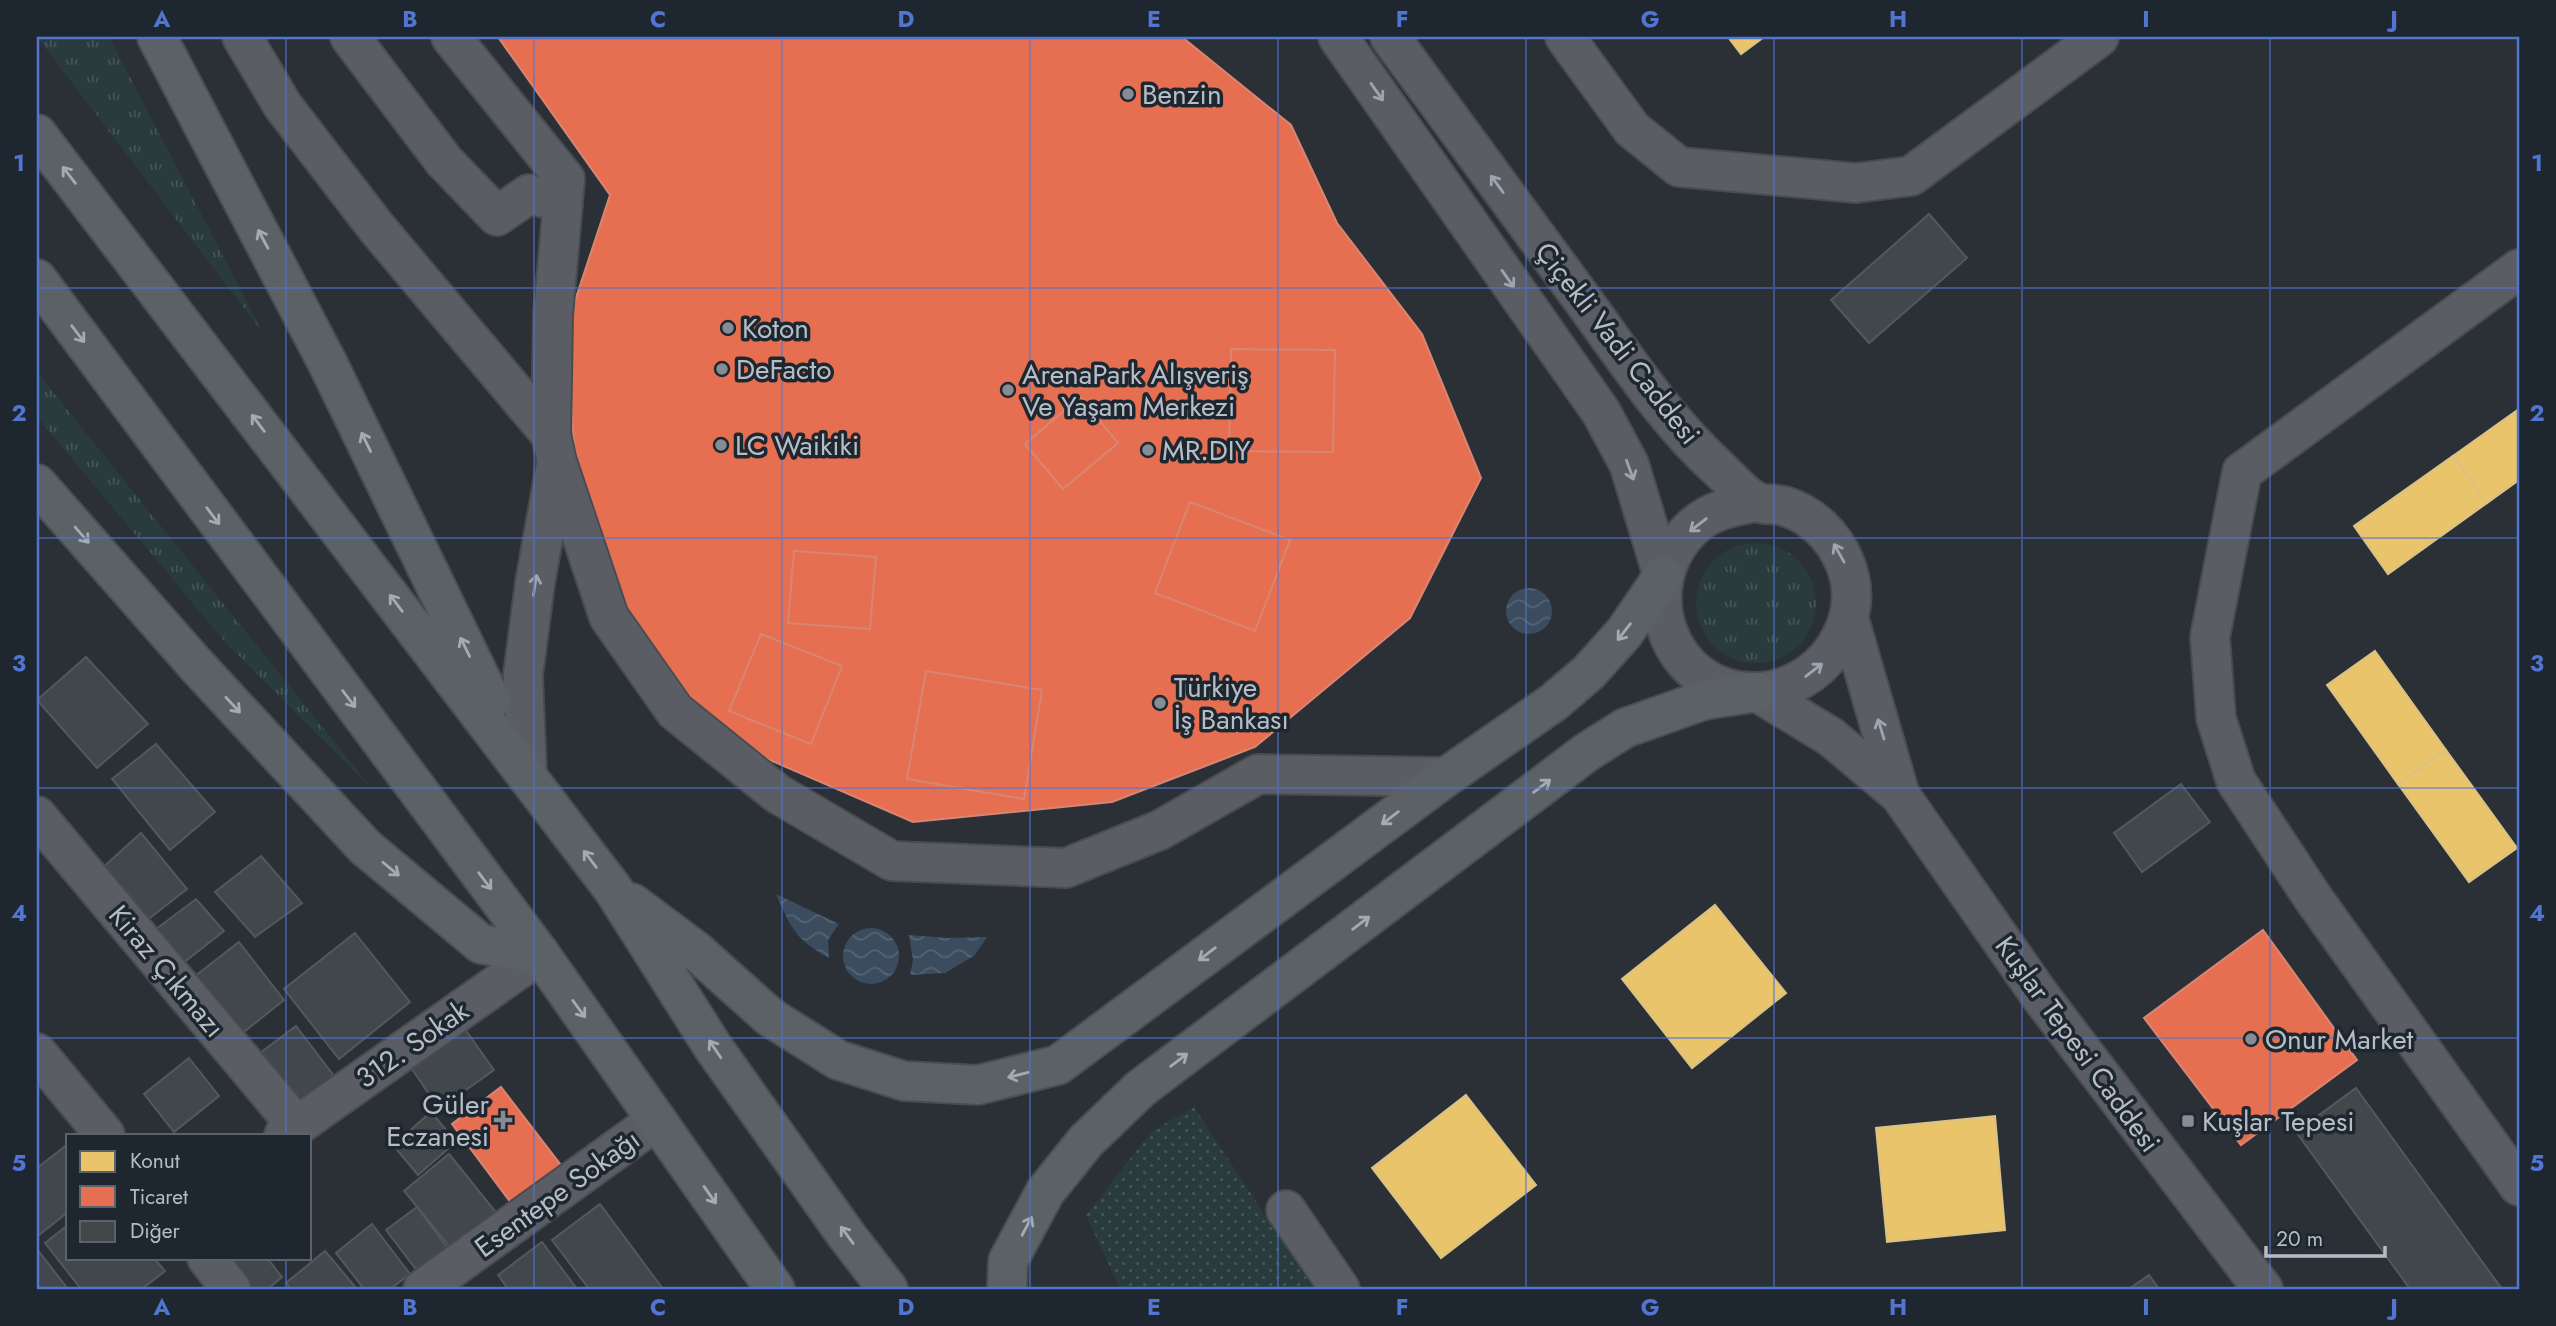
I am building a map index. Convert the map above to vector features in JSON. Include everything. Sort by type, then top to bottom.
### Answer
[{"type":"main road","points":[[157,37],[328,364],[527,775]]},
{"type":"main road","points":[[37,134],[613,889],[713,1047],[847,1236],[888,1289]]},
{"type":"main road","points":[[37,279],[540,954],[775,1289]]},
{"type":"main road","points":[[37,484],[197,666],[365,847],[481,944],[540,954]]},
{"type":"main road","points":[[613,889],[695,950],[770,1017],[838,1060],[904,1081],[978,1085],[1058,1065],[1446,777],[1554,702],[1589,672],[1624,633],[1663,576]]},
{"type":"main road","points":[[1007,1289],[1008,1261],[1045,1192],[1086,1141],[1140,1089],[1587,752],[1625,729],[1704,700],[1757,692]]},
{"type":"street","points":[[242,37],[283,106],[554,449],[609,617],[675,711],[778,794],[892,861],[1066,868],[1160,830],[1258,774],[1446,777]]},
{"type":"street","points":[[350,37],[444,161],[497,216],[529,194],[563,203]]},
{"type":"street","points":[[451,37],[565,178],[553,315],[554,449],[523,675],[527,775]]},
{"type":"street","name":"Çiçekli Vadi Caddesi","points":[[1338,37],[1601,412],[1629,464],[1663,576]]},
{"type":"street","name":"Çiçekli Vadi Caddesi","points":[[1390,37],[1676,425],[1756,502]]},
{"type":"street","points":[[1565,37],[1632,128],[1679,166],[1856,183],[1910,176],[2099,37]]},
{"type":"street","points":[[2519,270],[2242,472],[2210,637],[2216,718],[2236,780],[2313,898],[2519,1186]]},
{"type":"street","points":[[1756,502],[1784,506],[1810,518],[1831,538],[1845,562],[1851,590],[1849,619],[1837,648],[1815,672],[1788,687],[1757,692],[1728,688],[1703,676],[1682,657],[1667,632],[1661,604],[1663,576],[1675,547],[1696,523],[1724,508],[1756,502]]},
{"type":"street","name":"Kuşlar Tepesi Caddesi","points":[[1849,619],[1900,795]]},
{"type":"street","name":"Kuşlar Tepesi Caddesi","points":[[1757,692],[1831,737],[1900,795],[2041,997],[2263,1289]]},
{"type":"street","name":"Kiraz Çıkmazı","points":[[37,816],[290,1130]]},
{"type":"street","name":"312. Sokak","points":[[290,1130],[540,954]]},
{"type":"street","points":[[37,1053],[104,1134]]},
{"type":"street","name":"Esentepe Sokağı","points":[[423,1289],[657,1121]]},
{"type":"street","points":[[1286,1210],[1340,1289]]},
{"type":"street","points":[[208,1260],[232,1289]]},
{"type":"green space","points":[[37,37],[109,37],[263,333]]},
{"type":"green space","points":[[37,372],[374,791],[226,643],[37,417]]},
{"type":"green space","points":[[1756,543],[1779,548],[1798,561],[1811,580],[1816,603],[1811,626],[1798,645],[1779,658],[1756,663],[1733,658],[1714,645],[1701,626],[1696,603],[1701,580],[1714,561],[1733,548]]},
{"type":"green space","points":[[1194,1107],[1314,1289],[1120,1289],[1086,1215],[1152,1131]]},
{"type":"water","points":[[1529,588],[1545,595],[1552,611],[1545,627],[1529,634],[1513,627],[1506,611],[1513,595]]},
{"type":"water","points":[[776,894],[839,924],[828,940],[829,958],[809,945],[796,932]]},
{"type":"water","points":[[871,928],[882,930],[891,936],[897,945],[897,967],[891,976],[882,982],[871,984],[860,982],[851,976],[845,967],[843,956],[845,945],[851,936],[860,930]]},
{"type":"water","points":[[909,935],[987,937],[975,955],[945,973],[910,975],[913,960]]},
{"type":"building: Konut","points":[[1728,37],[1764,37],[1741,54]]},
{"type":"building: Konut","points":[[2519,409],[2519,480],[2487,503],[2453,456]]},
{"type":"building: Konut","points":[[2453,456],[2487,503],[2388,574],[2354,526]]},
{"type":"building: Konut","points":[[2375,651],[2446,750],[2398,784],[2327,685]]},
{"type":"building: Konut","points":[[2446,750],[2517,848],[2469,882],[2398,784]]},
{"type":"building: Konut","points":[[1715,905],[1786,993],[1692,1068],[1622,979]]},
{"type":"building: Konut","points":[[1466,1095],[1536,1185],[1441,1258],[1372,1168]]},
{"type":"building: Konut","points":[[1995,1116],[2005,1230],[1887,1242],[1876,1128]]},
{"type":"building: Ticaret","name":"ArenaPark Alışveriş Ve Yaşam Merkezi","points":[[498,37],[1182,37],[1291,125],[1337,223],[1422,334],[1481,478],[1410,618],[1255,747],[1112,802],[913,822],[719,738],[649,656],[612,584],[574,446],[567,325],[610,195]]},
{"type":"building: Ticaret","points":[[1231,349],[1335,350],[1333,452],[1229,451]]},
{"type":"building: Ticaret","points":[[1080,397],[1118,443],[1063,489],[1025,444]]},
{"type":"building: Ticaret","points":[[1190,502],[1290,540],[1255,631],[1155,593]]},
{"type":"building: Ticaret","points":[[794,551],[876,557],[870,629],[788,623]]},
{"type":"building: Ticaret","points":[[761,634],[842,666],[811,744],[729,711]]},
{"type":"building: Ticaret","points":[[926,671],[1042,690],[1024,799],[907,779]]},
{"type":"building: Ticaret","name":"Onur Market","points":[[2263,930],[2357,1060],[2241,1145],[2144,1018]]},
{"type":"building: Ticaret","points":[[501,1087],[564,1169],[514,1207],[452,1124]]},
{"type":"building: Diğer","points":[[1929,214],[1967,258],[1869,343],[1831,300]]},
{"type":"building: Diğer","points":[[86,657],[148,724],[97,768],[37,700]]},
{"type":"building: Diğer","points":[[156,744],[215,812],[170,850],[112,779]]},
{"type":"building: Diğer","points":[[2181,784],[2210,822],[2142,872],[2114,833]]},
{"type":"building: Diğer","points":[[141,833],[187,889],[146,921],[101,869]]},
{"type":"building: Diğer","points":[[261,856],[302,903],[255,937],[215,892]]},
{"type":"building: Diğer","points":[[196,899],[224,931],[183,963],[155,930]]},
{"type":"building: Diğer","points":[[355,933],[410,1002],[339,1059],[284,989]]},
{"type":"building: Diğer","points":[[239,942],[284,1000],[235,1039],[190,980]]},
{"type":"building: Diğer","points":[[462,1025],[494,1070],[439,1109],[408,1063]]},
{"type":"building: Diğer","points":[[296,1026],[338,1081],[298,1112],[256,1056]]},
{"type":"building: Diğer","points":[[189,1058],[219,1096],[174,1132],[144,1094]]},
{"type":"building: Diğer","points":[[2356,1088],[2502,1289],[2410,1289],[2296,1132]]},
{"type":"building: Diğer","points":[[431,1112],[456,1142],[418,1175],[393,1145]]},
{"type":"building: Diğer","points":[[66,1146],[66,1214],[39,1235],[37,1232],[37,1168]]},
{"type":"building: Diğer","points":[[449,1154],[499,1216],[454,1252],[404,1191]]},
{"type":"building: Diğer","points":[[600,1204],[663,1289],[589,1289],[552,1240]]},
{"type":"building: Diğer","points":[[417,1207],[451,1253],[421,1276],[386,1230]]},
{"type":"building: Diğer","points":[[372,1224],[410,1274],[390,1289],[364,1289],[336,1253]]},
{"type":"building: Diğer","points":[[66,1227],[66,1260],[156,1260],[165,1271],[142,1289],[81,1289],[45,1243]]},
{"type":"building: Diğer","points":[[542,1242],[577,1289],[508,1289],[498,1275]]},
{"type":"building: Diğer","points":[[37,1249],[68,1289],[37,1289]]},
{"type":"building: Diğer","points":[[325,1251],[357,1289],[291,1289],[286,1283]]},
{"type":"building: Diğer","points":[[221,1260],[269,1260],[282,1277],[268,1289],[244,1289]]},
{"type":"building: Diğer","points":[[2149,1275],[2159,1289],[2129,1289]]},
{"type":"place","name":"Benzin","points":[[1128,94]]},
{"type":"place","name":"Koton","points":[[728,328]]},
{"type":"place","name":"DeFacto","points":[[722,369]]},
{"type":"place","name":"ArenaPark Alışveriş Ve Yaşam Merkezi","points":[[1008,390]]},
{"type":"place","name":"LC Waikiki","points":[[721,445]]},
{"type":"place","name":"MR.DIY","points":[[1148,450]]},
{"type":"place","name":"Türkiye İş Bankası","points":[[1160,703]]},
{"type":"place","name":"Onur Market","points":[[2251,1039]]},
{"type":"place","name":"Güler Eczanesi","points":[[503,1120]]},
{"type":"place","name":"Kuşlar Tepesi","points":[[2188,1121]]}]
